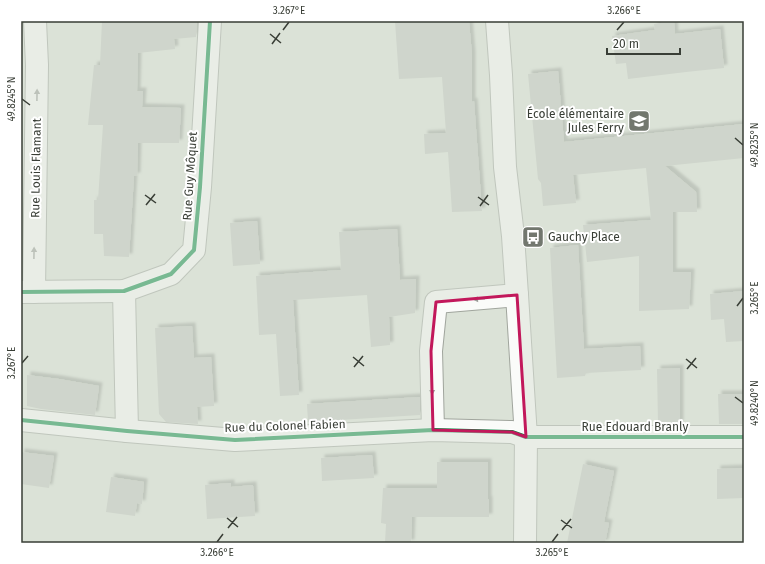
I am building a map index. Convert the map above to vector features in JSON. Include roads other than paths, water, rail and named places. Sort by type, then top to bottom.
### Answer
[{"type":"street","name":"Rue Louis Flamant","points":[[27,292],[37,65],[35,21]]},
{"type":"street","name":"Rue Guy Môquet","points":[[27,292],[124,291],[171,274],[194,250],[200,186],[210,21]]},
{"type":"street","points":[[497,21],[505,167],[513,236],[526,437],[526,543]]},
{"type":"street","points":[[124,291],[127,431]]},
{"type":"street","points":[[433,430],[431,351],[436,302],[517,296]]},
{"type":"street","name":"Rue du Colonel Fabien","points":[[21,420],[235,440],[433,430],[512,432],[526,437]]},
{"type":"street","name":"Rue Edouard Branly","points":[[526,437],[744,437]]},
{"type":"place","name":"École élémentaire Jules Ferry","points":[[639,121]]},
{"type":"place","name":"Gauchy Place","points":[[533,237]]}]
